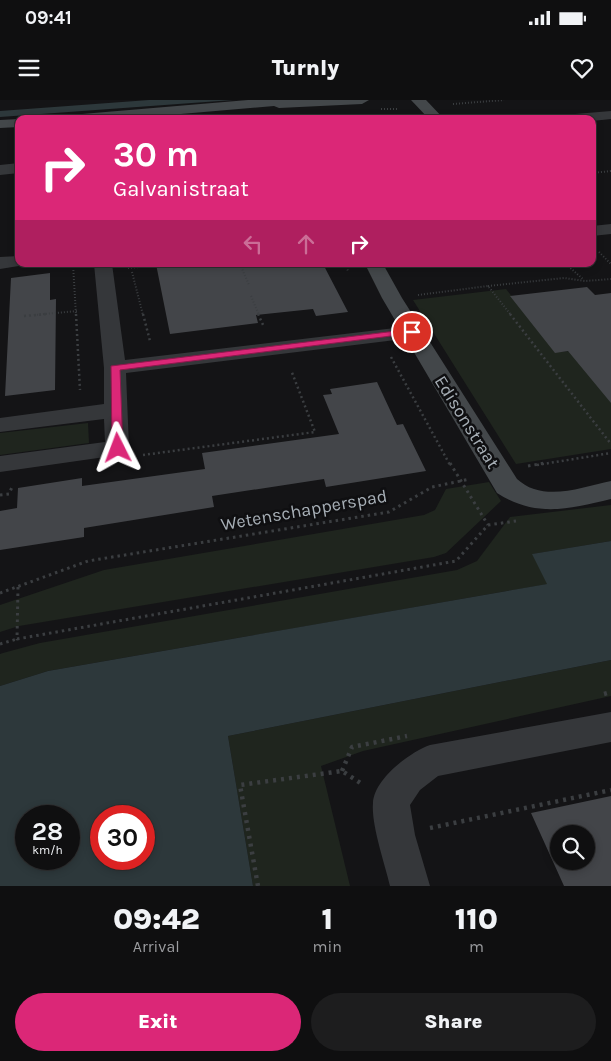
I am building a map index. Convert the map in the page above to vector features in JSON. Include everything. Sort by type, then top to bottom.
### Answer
[{"type":"main road","points":[[120,115],[297,100]]},
{"type":"main road","points":[[244,105],[362,100]]},
{"type":"main road","points":[[418,100],[433,115]]},
{"type":"main road","points":[[0,124],[15,123]]},
{"type":"main road","name":"Edisonstraat","points":[[375,267],[412,332],[507,486],[524,496],[541,500],[558,500],[611,490]]},
{"type":"street","points":[[596,116],[611,115]]},
{"type":"street","points":[[0,170],[15,168]]},
{"type":"street","points":[[596,231],[611,229]]},
{"type":"street","points":[[0,263],[15,262]]},
{"type":"street","points":[[0,464],[118,448],[115,368],[104,267]]},
{"type":"street","points":[[115,368],[412,332]]},
{"type":"street","points":[[0,425],[116,410]]},
{"type":"street","points":[[410,886],[393,818],[407,778],[430,761],[611,727]]},
{"type":"path","points":[[596,173],[611,171]]},
{"type":"path","points":[[599,252],[611,264]]},
{"type":"path","points":[[73,267],[80,399]]},
{"type":"path","points":[[131,267],[157,363]]},
{"type":"path","points":[[241,267],[249,285]]},
{"type":"path","points":[[569,267],[585,281]]},
{"type":"path","points":[[488,286],[564,278],[585,281],[611,279]]},
{"type":"path","points":[[251,296],[272,349]]},
{"type":"path","points":[[118,448],[118,458],[315,432],[290,367]]},
{"type":"path","name":"Wetenschapperspad","points":[[0,593],[88,561],[389,512],[432,487],[460,482],[497,471],[611,453]]},
{"type":"path","points":[[0,644],[17,639],[456,562],[488,525],[552,515],[558,500]]},
{"type":"path","points":[[17,639],[18,587]]},
{"type":"path","points":[[258,886],[240,785],[342,770],[393,818],[611,790]]},
{"type":"shaded area","points":[[149,100],[233,100],[0,117],[0,111]]},
{"type":"shaded area","points":[[506,289],[556,352],[571,351],[611,400],[611,449],[516,464],[413,300]]},
{"type":"shaded area","points":[[88,423],[89,443],[0,455],[0,433]]},
{"type":"shaded area","points":[[489,482],[501,501],[446,553],[434,557],[19,626],[0,632],[0,605],[104,570],[424,515],[435,510],[446,489]]},
{"type":"shaded area","points":[[611,505],[611,541],[533,554],[548,584],[48,671],[0,686],[0,654],[3,653],[40,643],[457,570],[477,561],[510,517]]},
{"type":"shaded area","points":[[611,541],[611,660],[228,736],[253,886],[0,886],[0,686],[48,671],[547,584],[532,554]]},
{"type":"shaded area","points":[[611,660],[611,696],[363,751],[321,766],[350,886],[253,886],[228,736]]},
{"type":"building","points":[[157,267],[325,267],[348,312],[316,316],[313,309],[256,315],[258,323],[170,334]]},
{"type":"building","points":[[50,273],[50,300],[56,299],[55,390],[5,396],[11,278]]},
{"type":"building","points":[[587,287],[595,295],[611,293],[611,403],[568,351],[555,353],[510,296]]},
{"type":"building","points":[[377,382],[397,425],[403,424],[426,471],[326,487],[324,479],[212,496],[214,507],[84,528],[84,537],[0,550],[0,511],[17,508],[18,488],[82,478],[82,486],[205,469],[202,453],[339,434],[323,395],[332,394],[330,389]]},
{"type":"building","points":[[611,796],[611,886],[564,886],[557,870],[595,870],[595,825],[550,825],[550,855],[531,813]]},
{"type":"route","points":[[118,448],[115,368],[412,332]]}]
